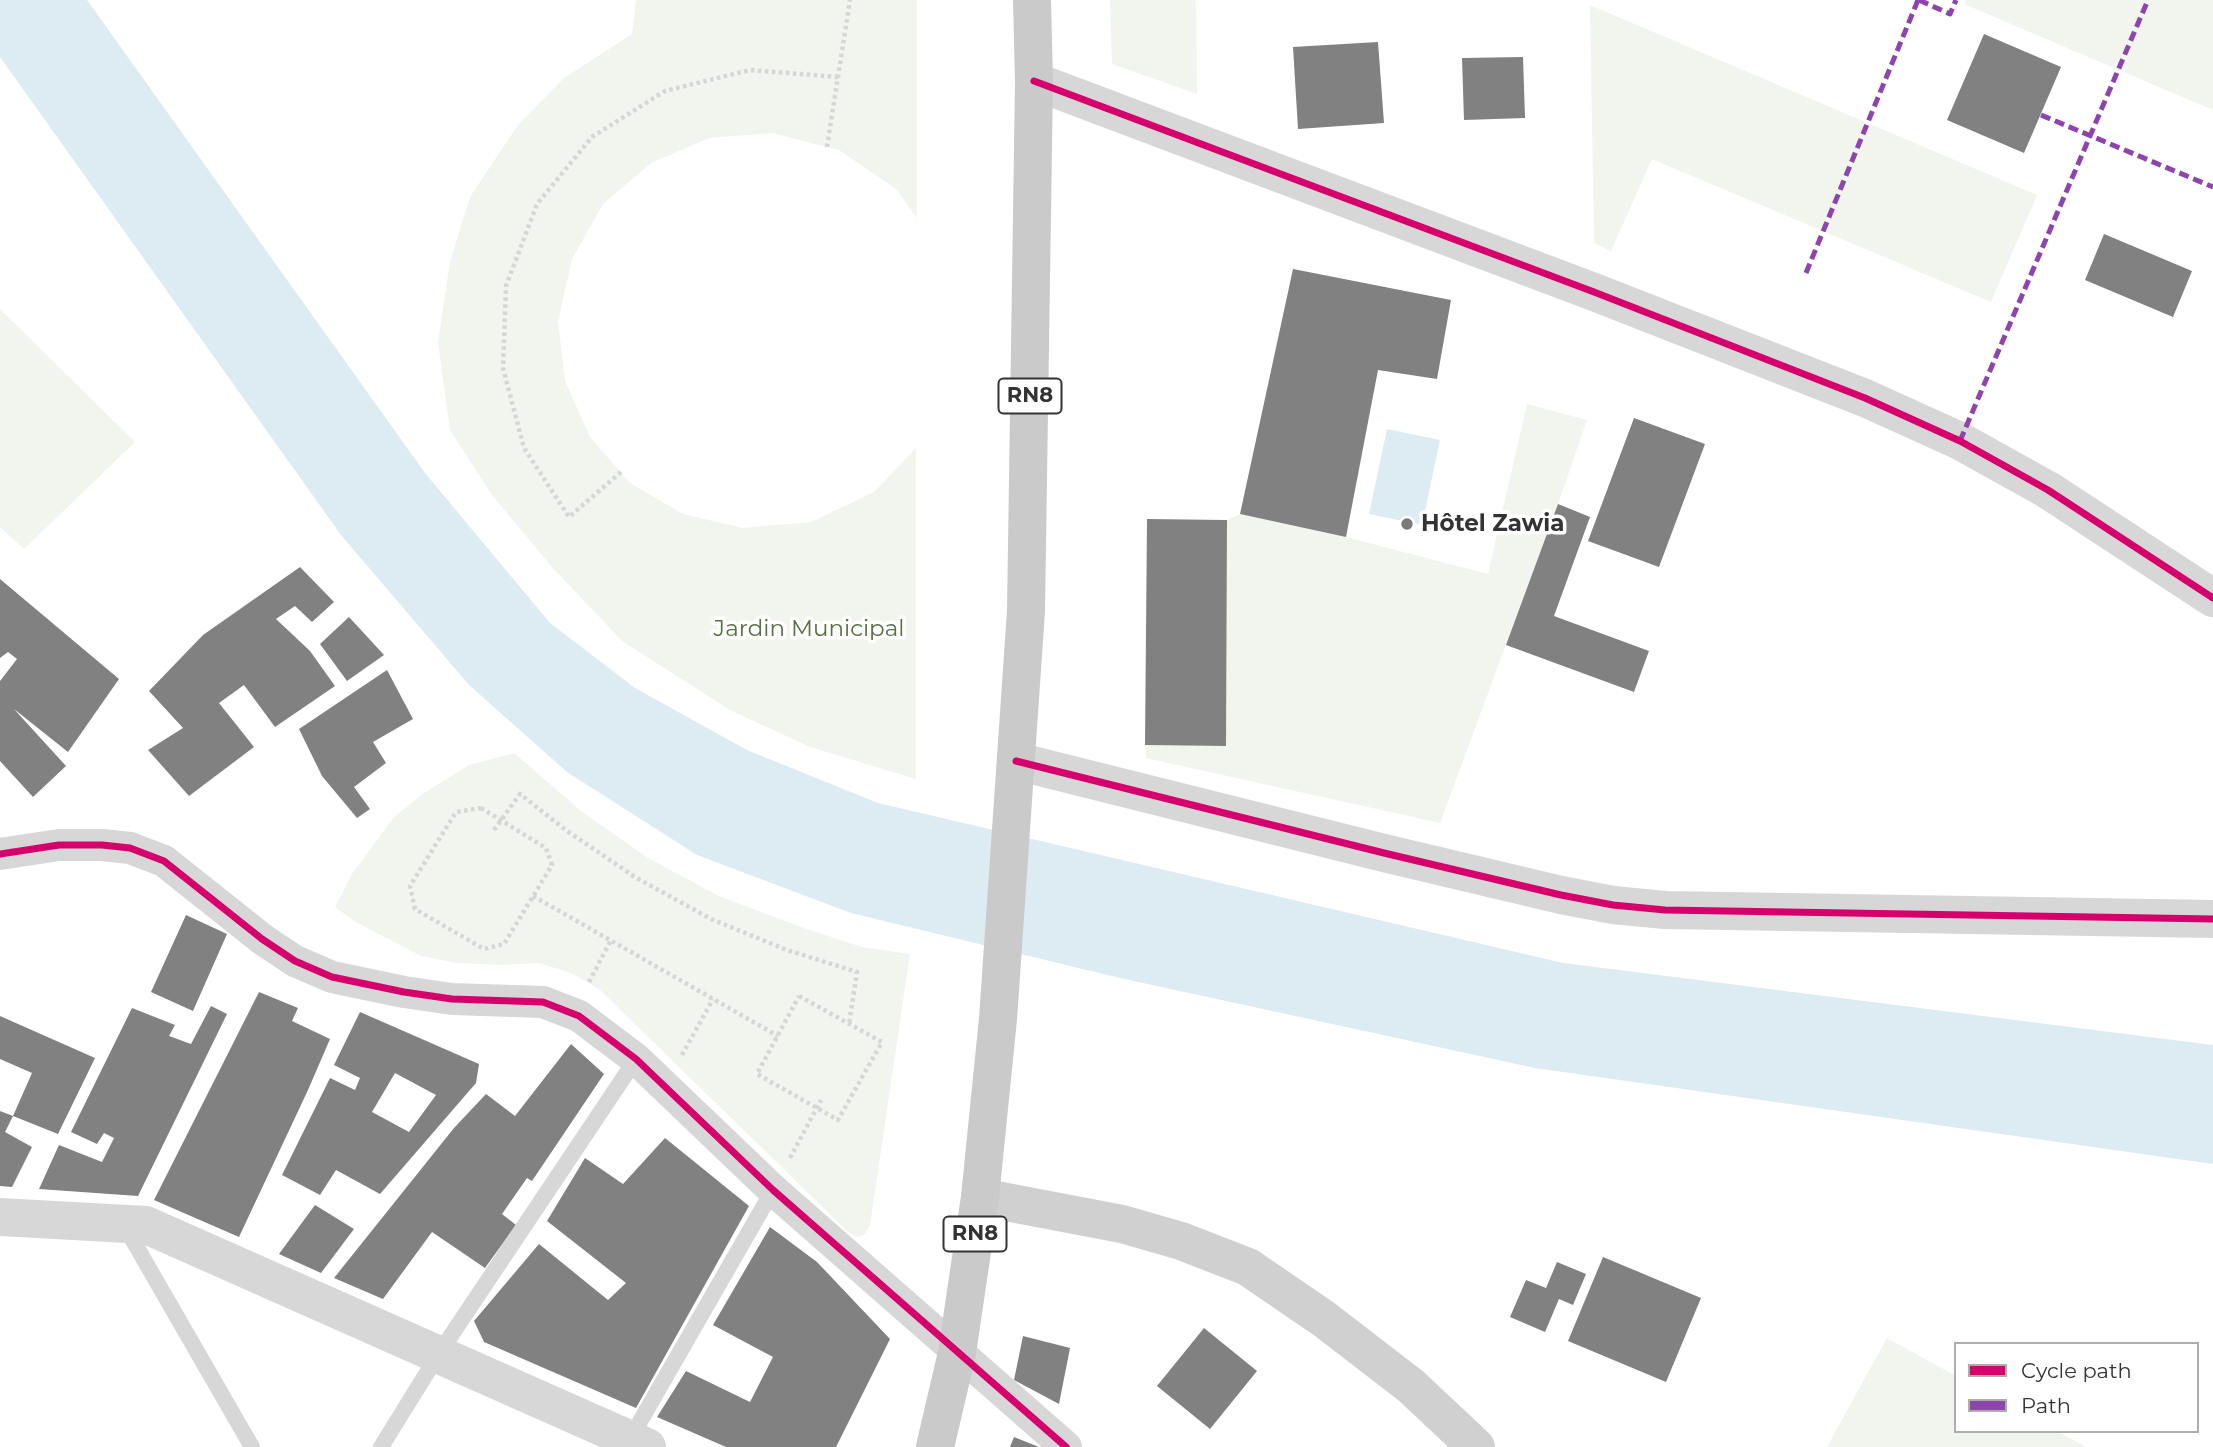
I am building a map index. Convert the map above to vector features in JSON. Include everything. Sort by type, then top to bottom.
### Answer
[{"type":"main road","name":"RN8","points":[[935,1447],[957,1353],[980,1197],[998,1019],[1015,776],[1026,611],[1034,81],[1032,0]]},
{"type":"main road","points":[[980,1197],[1122,1224],[1181,1241],[1248,1267],[1324,1319],[1411,1386],[1476,1447]]},
{"type":"street","points":[[1034,81],[1581,287],[1865,398],[1960,442],[2048,490],[2213,598]]},
{"type":"street","points":[[1015,776],[1384,853],[1613,905],[1678,910],[2213,919]]},
{"type":"street","points":[[0,854],[60,845],[130,848],[164,861],[262,939],[295,961],[332,977],[452,999],[542,1002],[579,1016],[636,1059],[773,1189],[1066,1447]]},
{"type":"street","points":[[0,1217],[146,1226],[634,1445]]},
{"type":"lane","points":[[381,1447],[438,1355],[636,1059]]},
{"type":"lane","points":[[634,1445],[773,1189]]},
{"type":"lane","points":[[124,1224],[252,1447]]},
{"type":"path","points":[[827,147],[850,0]]},
{"type":"path","points":[[621,472],[569,517],[524,448],[503,368],[506,286],[537,204],[592,137],[665,91],[750,69],[838,77]]},
{"type":"path","points":[[494,830],[520,794],[567,831],[635,877],[710,919],[787,950],[857,972],[849,1024]]},
{"type":"path","points":[[481,808],[501,820],[546,848],[552,865],[504,944],[484,949],[415,909],[410,886],[456,812],[481,808]]},
{"type":"path","points":[[533,896],[778,1036]]},
{"type":"path","points":[[572,1013],[611,940]]},
{"type":"path","points":[[799,996],[849,1024],[882,1042],[838,1120],[757,1074],[799,996]]},
{"type":"path","points":[[677,1065],[713,999]]},
{"type":"path","points":[[773,1189],[821,1100]]},
{"type":"green space","name":"Jardin Municipal","points":[[636,0],[917,0],[917,218],[896,189],[839,150],[772,133],[709,138],[651,163],[603,204],[572,259],[558,321],[565,381],[590,437],[630,483],[683,514],[743,528],[811,522],[874,492],[916,448],[916,779],[810,747],[730,710],[622,641],[552,567],[492,495],[450,430],[438,342],[450,262],[470,197],[518,125],[564,78],[632,34]]},
{"type":"green space","points":[[1110,0],[1196,0],[1197,94],[1112,64]]},
{"type":"green space","points":[[1966,0],[2213,0],[2213,110],[1964,4]]},
{"type":"green space","points":[[1590,5],[2037,195],[1991,302],[1652,159],[1611,251],[1594,243]]},
{"type":"green space","points":[[0,309],[135,442],[24,549],[0,527]]},
{"type":"green space","points":[[1527,404],[1587,420],[1440,823],[1146,758],[1145,745],[1226,746],[1227,520],[1240,514],[1346,537],[1488,574]]},
{"type":"green space","points":[[514,753],[581,811],[648,858],[719,896],[862,947],[910,954],[870,1225],[865,1234],[858,1237],[847,1231],[599,989],[571,973],[539,963],[457,963],[421,956],[354,921],[335,907],[352,874],[394,817],[424,793],[469,765]]},
{"type":"green space","points":[[1887,1338],[1954,1375],[1954,1433],[2061,1433],[2086,1447],[1827,1447]]},
{"type":"shaded area","points":[[0,0],[87,0],[425,473],[550,623],[635,688],[747,750],[878,803],[1563,963],[2213,1045],[2213,1164],[1535,1068],[1120,978],[851,913],[697,855],[567,772],[469,685],[341,535],[0,57]]},
{"type":"shaded area","points":[[1387,429],[1440,440],[1422,525],[1369,514]]},
{"type":"building","points":[[1984,34],[2061,67],[2024,153],[1947,120]]},
{"type":"building","points":[[1378,42],[1384,123],[1298,129],[1293,47]]},
{"type":"building","points":[[1523,57],[1525,118],[1464,120],[1462,58]]},
{"type":"building","points":[[2104,234],[2192,271],[2173,317],[2085,280]]},
{"type":"building","points":[[1293,269],[1451,300],[1437,379],[1378,370],[1346,537],[1240,514]]},
{"type":"building","points":[[1634,418],[1705,444],[1659,567],[1588,541]]},
{"type":"building","points":[[1558,504],[1590,517],[1554,616],[1649,651],[1634,692],[1506,645]]},
{"type":"building","points":[[1147,519],[1227,520],[1226,746],[1145,745]]},
{"type":"building","points":[[300,567],[334,602],[312,622],[295,606],[276,619],[310,651],[335,686],[275,727],[244,685],[219,703],[254,747],[189,796],[148,750],[183,728],[149,691],[203,635]]},
{"type":"building","points":[[0,579],[119,679],[68,752],[14,709],[66,766],[33,797],[0,761],[0,681],[17,659],[8,652],[0,658]]},
{"type":"building","points":[[349,617],[384,655],[347,681],[320,644]]},
{"type":"building","points":[[387,670],[413,719],[373,742],[386,763],[354,787],[370,809],[357,818],[322,776],[299,729]]},
{"type":"building","points":[[186,915],[227,934],[193,1011],[151,992]]},
{"type":"building","points":[[259,992],[298,1008],[292,1021],[330,1039],[239,1237],[154,1200]]},
{"type":"building","points":[[211,1006],[227,1014],[138,1196],[39,1189],[59,1145],[102,1162],[114,1138],[104,1133],[97,1144],[71,1132],[132,1008],[175,1025],[169,1036],[191,1044]]},
{"type":"building","points":[[360,1012],[479,1064],[476,1083],[380,1194],[336,1170],[320,1195],[282,1175],[330,1078],[355,1090],[360,1078],[334,1065]],"holes":[[[395,1073],[436,1095],[409,1132],[372,1112]]]},
{"type":"building","points":[[0,1016],[95,1058],[58,1134],[13,1116],[32,1073],[0,1059]]},
{"type":"building","points":[[571,1044],[604,1074],[532,1181],[527,1178],[502,1214],[516,1225],[485,1268],[432,1232],[383,1299],[334,1278],[454,1128],[486,1094],[515,1116]]},
{"type":"building","points":[[0,1111],[13,1116],[5,1132],[32,1147],[12,1187],[0,1186]]},
{"type":"building","points":[[665,1138],[749,1206],[636,1408],[484,1342],[474,1321],[539,1244],[608,1300],[626,1283],[547,1221],[585,1158],[623,1184]]},
{"type":"building","points":[[315,1205],[354,1229],[321,1273],[279,1254]]},
{"type":"building","points":[[770,1227],[817,1262],[890,1339],[836,1447],[726,1447],[657,1417],[686,1371],[750,1402],[773,1357],[713,1325]]},
{"type":"building","points":[[1603,1257],[1701,1298],[1666,1382],[1568,1341]]},
{"type":"building","points":[[1557,1262],[1586,1274],[1573,1305],[1559,1299],[1545,1332],[1510,1317],[1526,1280],[1546,1288]]},
{"type":"building","points":[[1204,1328],[1257,1371],[1210,1429],[1157,1386]]},
{"type":"building","points":[[1023,1336],[1070,1348],[1059,1404],[1014,1380]]},
{"type":"building","points":[[1014,1437],[1039,1447],[1010,1447]]},
{"type":"marked path","points":[[1806,273],[1918,0]]},
{"type":"marked path","points":[[1919,0],[1950,14],[1956,0]]},
{"type":"marked path","points":[[1960,441],[2148,0]]},
{"type":"marked path","points":[[2041,115],[2213,187]]},
{"type":"cycle path","points":[[1034,81],[1594,292],[1865,398],[1960,441],[2048,490],[2213,598]]},
{"type":"cycle path","points":[[1016,761],[1384,853],[1613,905],[1665,910],[2213,919]]},
{"type":"cycle path","points":[[0,854],[59,845],[130,848],[164,861],[262,939],[295,961],[332,977],[452,999],[543,1002],[579,1016],[636,1059],[773,1190],[1066,1447]]},
{"type":"place","name":"Hôtel Zawia","points":[[1407,524]]}]
